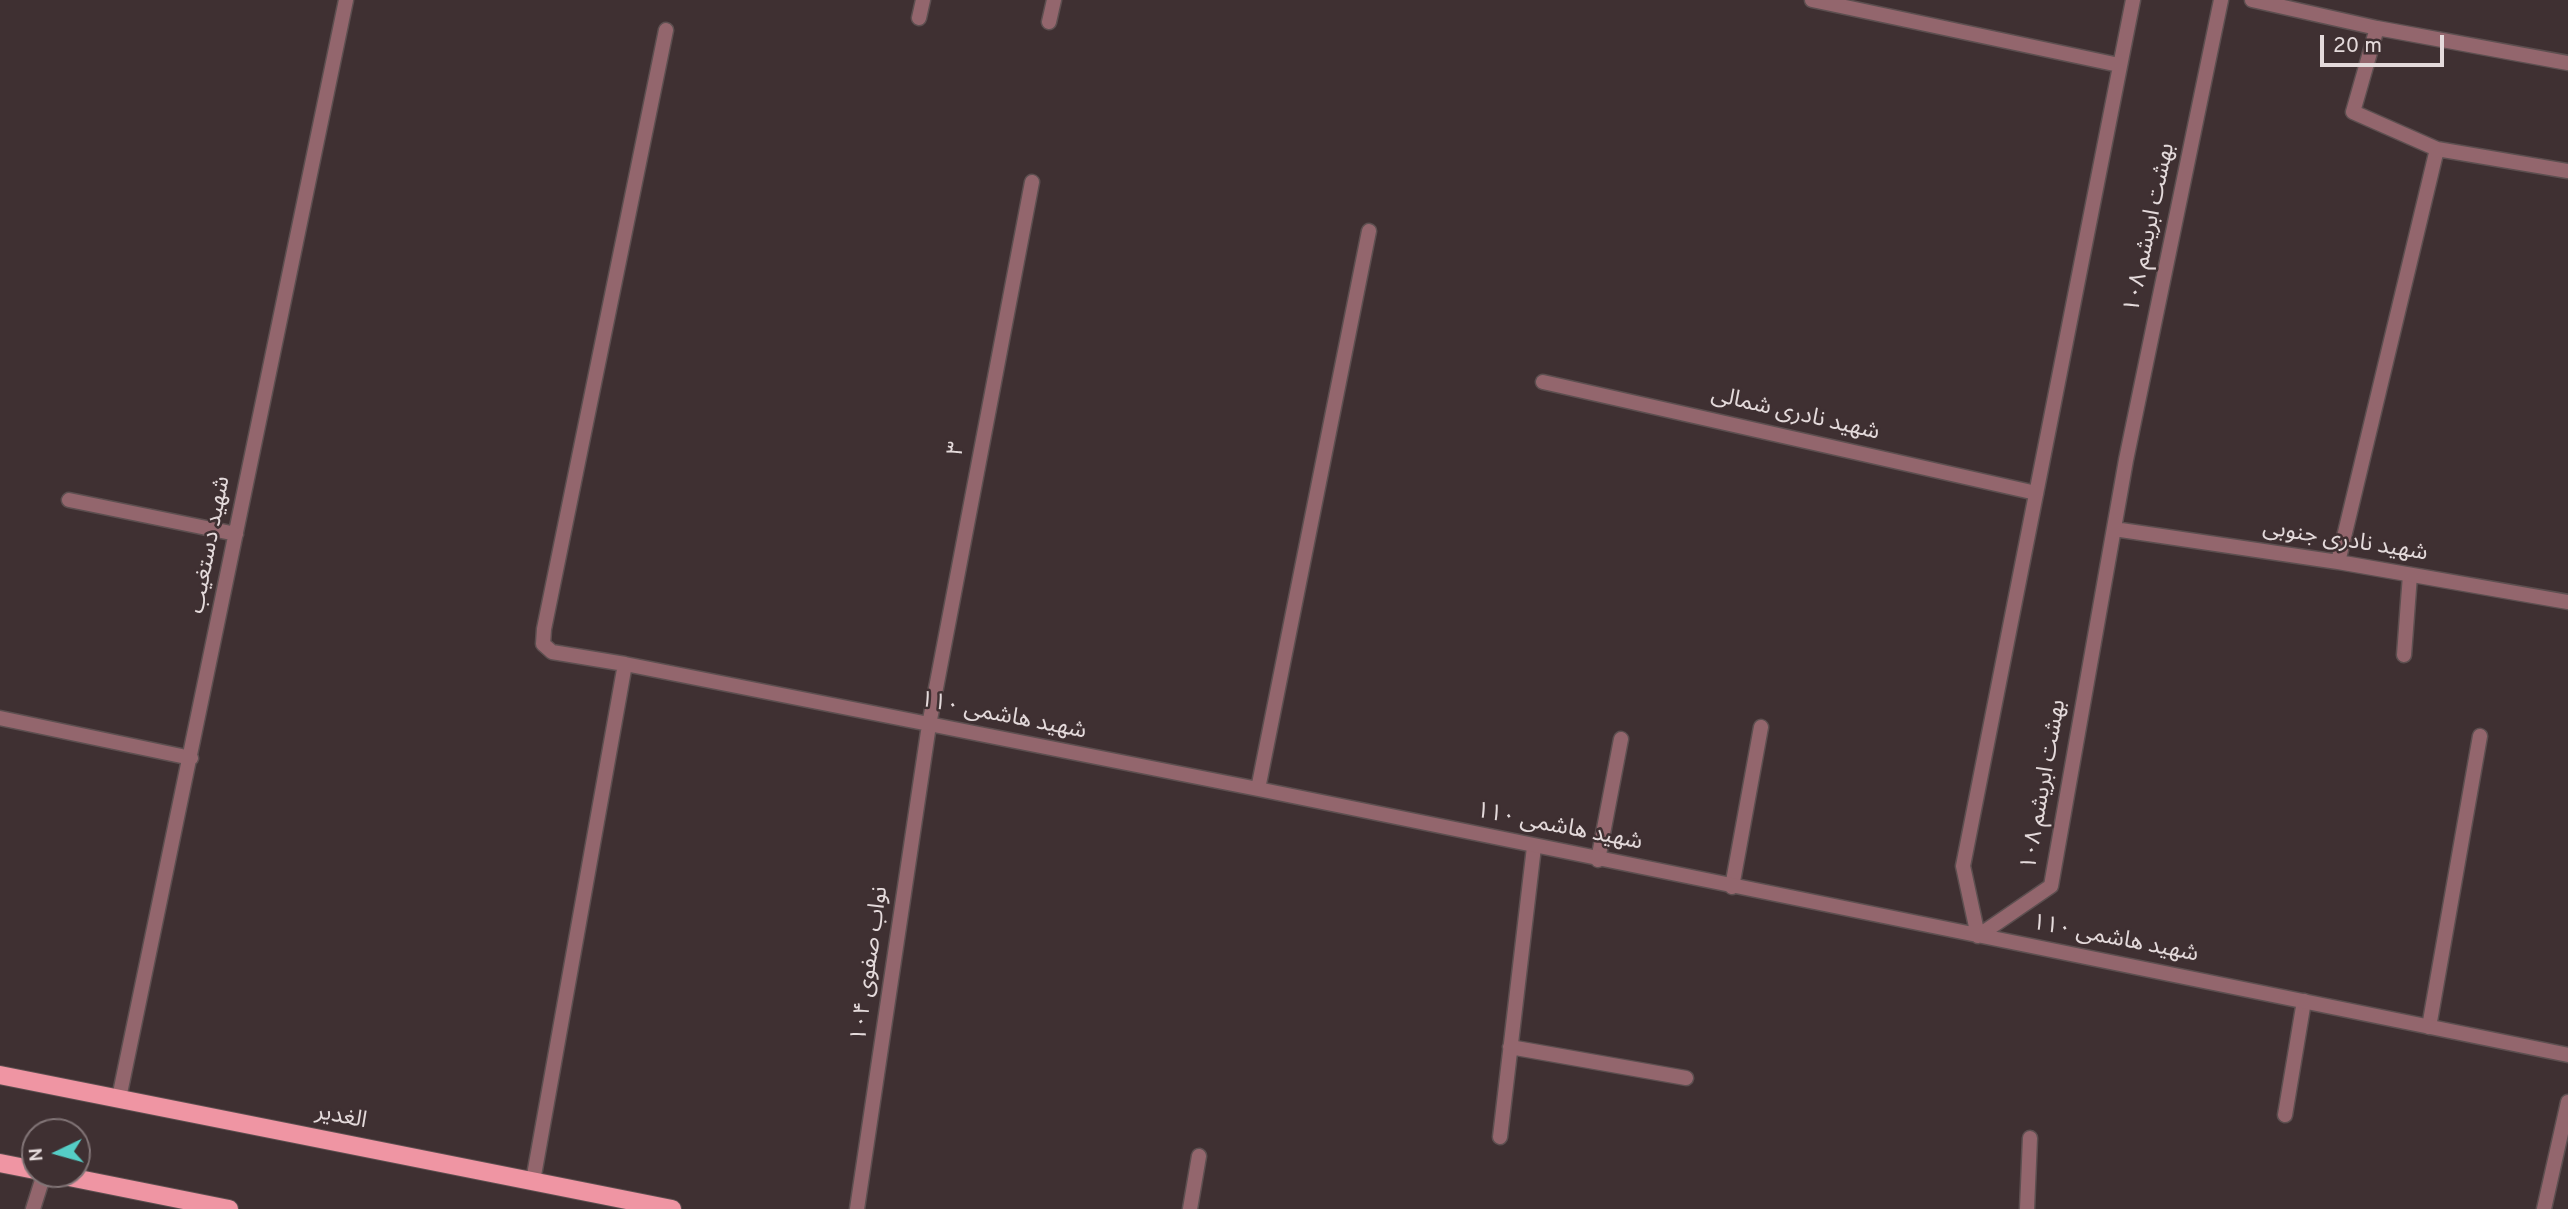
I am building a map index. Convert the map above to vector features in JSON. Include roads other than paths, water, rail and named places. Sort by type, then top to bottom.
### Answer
[{"type":"main road","name":"الغدیر","points":[[0,1075],[672,1209]]},
{"type":"main road","points":[[0,1163],[21,1167]]},
{"type":"main road","points":[[91,1181],[229,1209]]},
{"type":"street","name":"شهید دستغیب","points":[[119,1098],[346,0]]},
{"type":"street","points":[[919,18],[923,0]]},
{"type":"street","points":[[1049,22],[1054,0]]},
{"type":"street","points":[[1812,0],[2119,65]]},
{"type":"street","points":[[1978,936],[1963,866],[2133,0]]},
{"type":"street","name":"بهشت ابریشم ۱۰۸","points":[[1978,936],[2050,886],[2114,529],[2221,0]]},
{"type":"street","points":[[2252,0],[2377,28],[2568,63]]},
{"type":"street","points":[[2377,28],[2353,111],[2437,149],[2568,171]]},
{"type":"street","name":"شهید هاشمی ۱۱۰","points":[[666,30],[544,629],[543,644],[552,652],[625,664],[1258,789],[2568,1055]]},
{"type":"street","points":[[2338,562],[2437,149]]},
{"type":"street","name":"۳","points":[[929,725],[1032,182]]},
{"type":"street","points":[[1258,789],[1369,231]]},
{"type":"street","name":"شهید نادری شمالی","points":[[1543,382],[2036,494]]},
{"type":"street","points":[[69,500],[236,534]]},
{"type":"street","name":"شهید نادری جنوبی","points":[[2114,529],[2338,562],[2568,602]]},
{"type":"street","points":[[2404,655],[2410,575]]},
{"type":"street","points":[[533,1181],[625,664]]},
{"type":"street","points":[[0,718],[191,758]]},
{"type":"street","name":"نواب صفوی ۱۰۴","points":[[858,1209],[929,725]]},
{"type":"street","points":[[1732,887],[1760,727]]},
{"type":"street","points":[[2429,1027],[2480,736]]},
{"type":"street","points":[[1598,860],[1621,739]]},
{"type":"street","points":[[1500,1137],[1534,847]]},
{"type":"street","points":[[2285,1115],[2304,1001]]},
{"type":"street","points":[[1510,1047],[1686,1078]]},
{"type":"street","points":[[2544,1209],[2568,1102]]},
{"type":"street","points":[[2027,1209],[2030,1138]]},
{"type":"street","points":[[1190,1209],[1199,1156]]},
{"type":"street","points":[[33,1209],[40,1188]]}]
